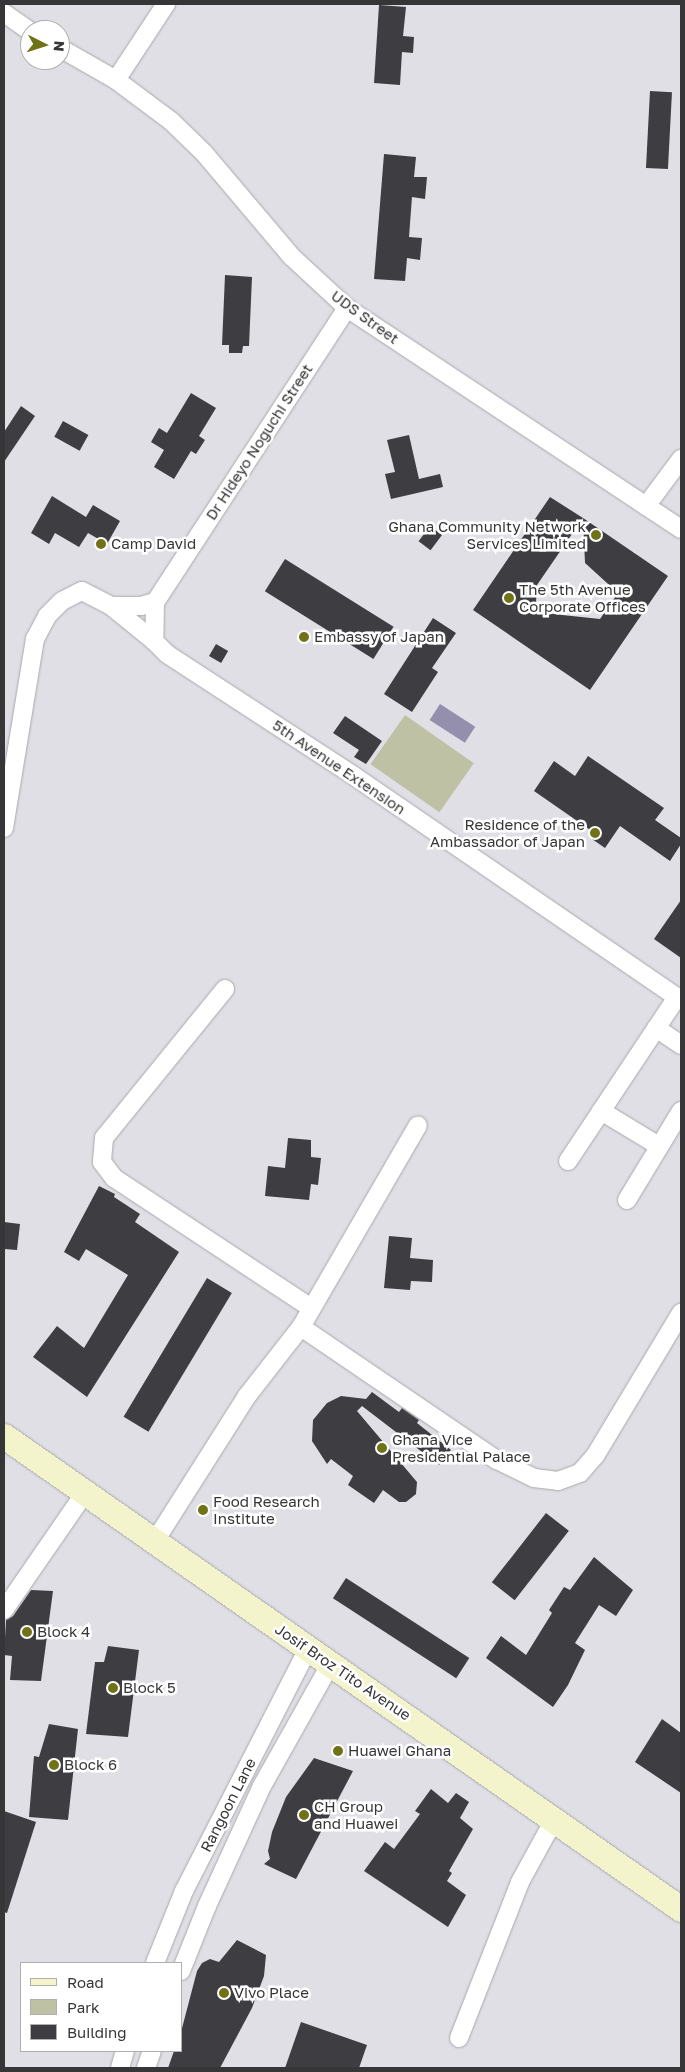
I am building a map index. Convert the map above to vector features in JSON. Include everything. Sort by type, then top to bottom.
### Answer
[{"type":"street","points":[[116,80],[166,4]]},
{"type":"street","points":[[4,13],[20,23]]},
{"type":"street","name":"UDS Street","points":[[70,54],[116,80],[171,121],[204,152],[292,257],[347,308],[681,529]]},
{"type":"street","name":"Dr Hideyo Noguchi Street","points":[[155,602],[347,308]]},
{"type":"street","points":[[646,506],[681,459]]},
{"type":"street","name":"5th Avenue Extension","points":[[4,828],[35,639],[47,616],[62,601],[82,591],[111,606],[167,654],[354,776],[679,998]]},
{"type":"street","points":[[111,606],[141,606],[155,602],[154,641]]},
{"type":"street","points":[[225,990],[104,1138],[102,1162],[114,1178],[311,1308]]},
{"type":"street","points":[[568,1161],[656,1028],[679,998]]},
{"type":"street","points":[[656,1028],[681,1045]]},
{"type":"street","points":[[601,1111],[659,1146]]},
{"type":"street","points":[[626,1200],[681,1111]]},
{"type":"street","points":[[155,1541],[247,1396],[301,1327],[418,1125]]},
{"type":"street","points":[[301,1327],[516,1472],[558,1481],[580,1473],[595,1456],[681,1313]]},
{"type":"street","name":"Josif Broz Tito Avenue","points":[[4,1436],[84,1494],[155,1541],[681,1909]]},
{"type":"street","points":[[4,1610],[84,1494]]},
{"type":"street","name":"Rangoon Lane","points":[[155,1962],[184,1891],[308,1649]]},
{"type":"street","name":"Rangoon Lane","points":[[182,1967],[206,1906],[262,1786],[330,1665]]},
{"type":"street","points":[[459,2038],[520,1882],[554,1820]]},
{"type":"street","points":[[120,2068],[125,2052]]},
{"type":"street","points":[[146,2068],[152,2052]]},
{"type":"green space","points":[[405,715],[474,763],[439,812],[371,764]]},
{"type":"shaded area","points":[[440,704],[475,727],[465,743],[430,720]]},
{"type":"building","points":[[379,5],[406,7],[403,36],[414,37],[413,53],[402,52],[400,85],[374,83]]},
{"type":"building","points":[[650,91],[672,92],[668,169],[646,168]]},
{"type":"building","points":[[384,154],[416,157],[414,177],[427,177],[425,199],[412,197],[409,237],[422,238],[420,260],[407,258],[405,281],[374,279]]},
{"type":"building","points":[[225,275],[252,277],[249,346],[243,346],[242,353],[229,353],[229,345],[222,345]]},
{"type":"building","points":[[191,393],[216,408],[199,436],[205,440],[196,454],[191,451],[174,479],[154,467],[164,450],[151,442],[159,428],[167,433]]},
{"type":"building","points":[[21,406],[35,416],[4,462],[4,432]]},
{"type":"building","points":[[63,421],[88,435],[80,451],[54,437]]},
{"type":"building","points":[[409,435],[419,479],[440,474],[443,487],[391,499],[385,474],[395,472],[387,440]]},
{"type":"building","points":[[52,496],[86,517],[93,505],[120,521],[107,544],[88,533],[79,547],[55,533],[49,544],[31,533]]},
{"type":"building","name":"The 5th Avenue Corporate Offices","points":[[550,497],[583,518],[668,576],[590,690],[473,610]],"holes":[[[583,518],[585,563],[618,593],[600,619],[553,614],[536,603],[537,585]]]},
{"type":"building","points":[[430,526],[442,535],[431,550],[419,541]]},
{"type":"building","points":[[285,559],[394,627],[373,659],[265,591]]},
{"type":"building","points":[[433,618],[456,633],[432,668],[438,672],[412,712],[384,694]]},
{"type":"building","points":[[216,644],[228,651],[221,663],[209,656]]},
{"type":"building","points":[[345,716],[382,741],[366,764],[354,757],[359,750],[333,733]]},
{"type":"building","points":[[588,756],[664,808],[655,820],[681,838],[681,844],[670,861],[620,826],[605,848],[592,839],[596,834],[534,791],[554,761],[575,776]]},
{"type":"building","points":[[681,900],[681,958],[654,939]]},
{"type":"building","points":[[288,1138],[311,1140],[311,1157],[321,1158],[318,1185],[311,1184],[309,1200],[265,1196],[268,1166],[285,1168]]},
{"type":"building","points":[[99,1186],[115,1194],[114,1197],[140,1214],[135,1222],[179,1252],[87,1397],[33,1357],[57,1326],[84,1348],[128,1275],[86,1249],[79,1261],[64,1252]]},
{"type":"building","points":[[4,1222],[20,1224],[17,1250],[4,1249]]},
{"type":"building","points":[[389,1236],[412,1238],[410,1258],[433,1260],[432,1282],[411,1281],[410,1290],[384,1288]]},
{"type":"building","points":[[207,1278],[232,1293],[148,1432],[124,1417]]},
{"type":"building","name":"Ghana Vice Presidential Palace","points":[[372,1392],[399,1412],[402,1408],[419,1420],[417,1423],[451,1450],[439,1465],[362,1406],[357,1411],[417,1482],[416,1494],[406,1502],[399,1502],[383,1490],[374,1503],[348,1485],[353,1476],[331,1459],[327,1464],[312,1441],[313,1420],[327,1403],[341,1396],[366,1399]]},
{"type":"building","points":[[546,1513],[569,1531],[515,1600],[492,1582]]},
{"type":"building","points":[[594,1557],[633,1590],[616,1616],[599,1605],[575,1643],[585,1650],[568,1685],[553,1707],[486,1658],[501,1636],[526,1655],[552,1613],[549,1610],[564,1587],[570,1590]]},
{"type":"building","points":[[346,1578],[469,1658],[456,1678],[333,1598]]},
{"type":"building","name":"Block 4","points":[[31,1590],[53,1591],[41,1681],[10,1680],[12,1656],[4,1655],[6,1620],[13,1616]]},
{"type":"building","name":"Block 5","points":[[108,1646],[139,1650],[128,1737],[86,1734],[95,1662],[104,1662]]},
{"type":"building","points":[[662,1719],[681,1733],[681,1793],[635,1762]]},
{"type":"building","name":"Block 6","points":[[49,1724],[78,1729],[68,1820],[29,1817],[34,1756],[39,1757]]},
{"type":"building","name":"CH Group and Huawei","points":[[314,1758],[353,1771],[296,1879],[264,1864],[270,1859],[268,1851],[272,1832],[286,1797]]},
{"type":"building","points":[[431,1789],[448,1803],[456,1793],[469,1802],[460,1818],[473,1829],[449,1871],[452,1873],[447,1881],[466,1895],[448,1927],[364,1871],[385,1842],[394,1849],[420,1814],[415,1811]]},
{"type":"building","points":[[4,1811],[36,1822],[7,1913],[4,1912]]},
{"type":"building","name":"Vivo Place","points":[[237,1940],[266,1955],[264,1976],[252,2008],[220,2068],[168,2068],[174,2052],[182,2052],[182,2028],[197,1971],[202,1963],[210,1959],[219,1962]]},
{"type":"building","points":[[301,2022],[367,2045],[359,2068],[285,2068]]},
{"type":"place","name":"Ghana Community Network Services Limited","points":[[596,535]]},
{"type":"place","name":"Camp David","points":[[101,544]]},
{"type":"place","name":"The 5th Avenue Corporate Offices","points":[[509,598]]},
{"type":"place","name":"Embassy of Japan","points":[[304,637]]},
{"type":"place","name":"Residence of the Ambassador of Japan","points":[[595,833]]},
{"type":"place","name":"Ghana Vice Presidential Palace","points":[[382,1448]]},
{"type":"place","name":"Food Research Institute","points":[[203,1510]]},
{"type":"place","name":"Block 4","points":[[27,1632]]},
{"type":"place","name":"Block 5","points":[[113,1688]]},
{"type":"place","name":"Huawei Ghana","points":[[338,1751]]},
{"type":"place","name":"Block 6","points":[[54,1765]]},
{"type":"place","name":"CH Group and Huawei","points":[[304,1815]]},
{"type":"place","name":"Vivo Place","points":[[224,1993]]}]
